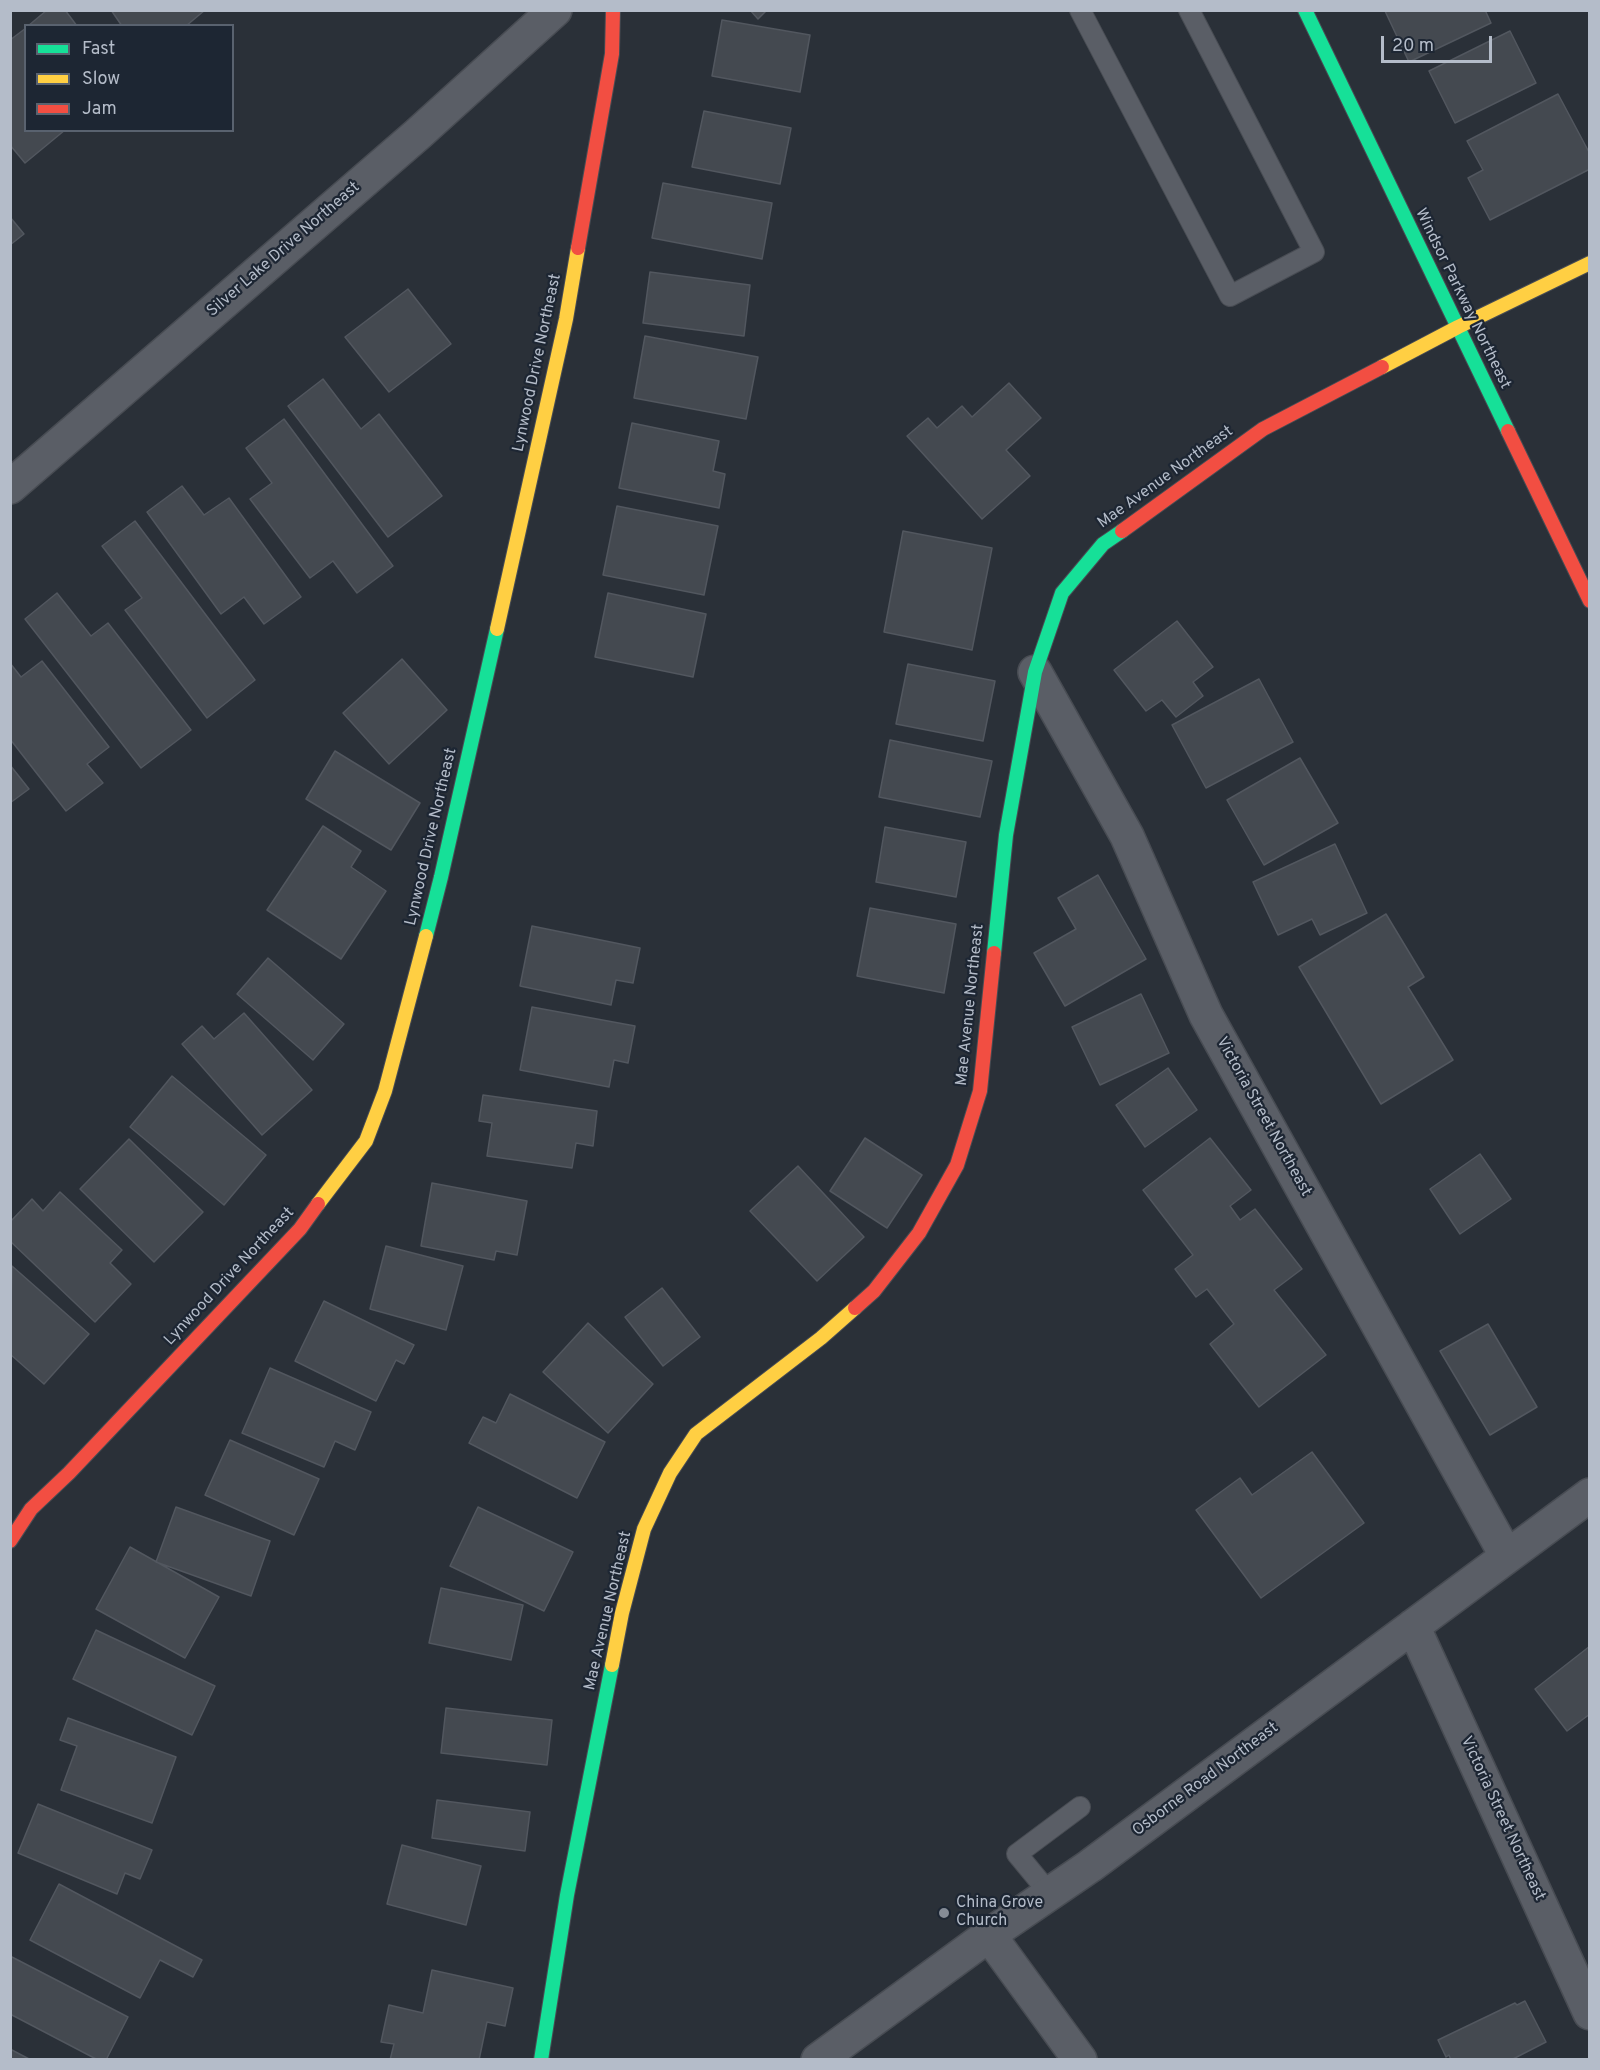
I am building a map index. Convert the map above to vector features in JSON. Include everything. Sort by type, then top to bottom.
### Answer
[{"type":"street","name":"Silver Lake Drive Northeast","points":[[10,487],[418,134],[555,10]]},
{"type":"street","name":"Lynwood Drive Northeast","points":[[10,1541],[31,1509],[69,1473],[300,1229],[366,1141],[385,1091],[441,878],[566,319],[612,54],[613,10]]},
{"type":"street","name":"Windsor Parkway Northeast","points":[[1305,10],[1590,601]]},
{"type":"street","name":"Mae Avenue Northeast","points":[[541,2060],[567,1895],[617,1636],[644,1529],[670,1473],[696,1434],[821,1338],[874,1291],[919,1233],[957,1165],[980,1091],[1006,835],[1035,672],[1062,593],[1103,544],[1263,429],[1458,327],[1590,263]]},
{"type":"street","name":"Victoria Street Northeast","points":[[1035,672],[1127,836],[1206,1015],[1506,1555]]},
{"type":"street","name":"Osborne Road Northeast","points":[[818,2060],[1050,1894],[1590,1495]]},
{"type":"street","name":"Victoria Street Northeast","points":[[1413,1626],[1590,2013]]},
{"type":"street","points":[[990,1935],[1080,2060]]},
{"type":"lane","points":[[1080,10],[1230,296],[1314,252],[1189,10]]},
{"type":"lane","points":[[1050,1894],[1017,1854],[1080,1807]]},
{"type":"building","points":[[47,10],[65,10],[76,24],[30,24]]},
{"type":"building","points":[[111,10],[205,10],[188,24],[121,24]]},
{"type":"building","points":[[750,10],[767,10],[758,19]]},
{"type":"building","points":[[1485,10],[1491,23],[1409,62],[1385,11]]},
{"type":"building","points":[[722,20],[810,35],[800,92],[712,76]]},
{"type":"building","points":[[24,30],[24,132],[63,132],[25,163],[10,145],[10,40]]},
{"type":"building","points":[[1510,31],[1536,83],[1455,123],[1429,71]]},
{"type":"building","points":[[1558,94],[1590,154],[1590,169],[1490,220],[1468,178],[1483,170],[1467,141]]},
{"type":"building","points":[[704,111],[791,128],[780,184],[692,167]]},
{"type":"building","points":[[663,183],[772,203],[762,259],[652,238]]},
{"type":"building","points":[[10,217],[24,234],[10,245]]},
{"type":"building","points":[[650,272],[750,285],[744,336],[643,323]]},
{"type":"building","points":[[408,289],[451,344],[389,392],[345,337]]},
{"type":"building","points":[[645,336],[758,357],[746,419],[634,398]]},
{"type":"building","points":[[323,379],[361,429],[379,414],[442,496],[388,537],[288,406]]},
{"type":"building","points":[[1009,383],[1041,418],[1006,450],[1030,476],[982,519],[907,436],[928,418],[937,428],[962,406],[972,417]]},
{"type":"building","points":[[284,419],[393,566],[357,593],[333,561],[310,578],[250,499],[272,483],[246,448]]},
{"type":"building","points":[[632,423],[719,441],[713,471],[725,474],[719,508],[619,488]]},
{"type":"building","points":[[182,486],[204,515],[229,498],[301,597],[264,624],[244,597],[221,614],[147,512]]},
{"type":"building","points":[[617,506],[718,526],[704,595],[603,575]]},
{"type":"building","points":[[135,521],[255,680],[207,718],[125,610],[142,598],[102,546]]},
{"type":"building","points":[[903,531],[992,548],[972,650],[884,632]]},
{"type":"building","points":[[57,593],[91,636],[108,623],[191,730],[141,768],[25,619]]},
{"type":"building","points":[[608,593],[706,614],[693,677],[595,657]]},
{"type":"building","points":[[1177,621],[1213,667],[1193,682],[1203,696],[1176,717],[1162,700],[1146,711],[1114,670]]},
{"type":"building","points":[[402,659],[447,710],[389,764],[343,713]]},
{"type":"building","points":[[42,661],[109,747],[87,764],[103,783],[66,811],[10,739],[10,663],[21,677]]},
{"type":"building","points":[[908,664],[995,681],[983,741],[896,724]]},
{"type":"building","points":[[1259,679],[1293,742],[1206,788],[1172,725]]},
{"type":"building","points":[[890,740],[992,761],[980,817],[879,797]]},
{"type":"building","points":[[335,751],[420,803],[391,850],[306,799]]},
{"type":"building","points":[[1300,758],[1338,823],[1264,865],[1227,800]]},
{"type":"building","points":[[10,765],[29,789],[10,803]]},
{"type":"building","points":[[323,826],[361,851],[351,867],[386,891],[341,959],[267,910]]},
{"type":"building","points":[[885,827],[966,842],[956,897],[876,882]]},
{"type":"building","points":[[1335,844],[1367,913],[1320,935],[1312,919],[1278,935],[1253,882]]},
{"type":"building","points":[[1098,875],[1146,959],[1065,1006],[1034,953],[1076,929],[1058,898]]},
{"type":"building","points":[[870,908],[956,924],[944,993],[857,976]]},
{"type":"building","points":[[1386,914],[1424,977],[1408,987],[1453,1060],[1381,1104],[1299,967]]},
{"type":"building","points":[[532,926],[640,948],[633,983],[616,980],[611,1005],[520,986]]},
{"type":"building","points":[[268,958],[344,1024],[313,1060],[237,994]]},
{"type":"building","points":[[1141,994],[1169,1053],[1100,1085],[1072,1027]]},
{"type":"building","points":[[532,1007],[635,1026],[628,1063],[614,1060],[609,1087],[520,1070]]},
{"type":"building","points":[[244,1013],[312,1090],[262,1135],[182,1044],[202,1026],[214,1039]]},
{"type":"building","points":[[1168,1068],[1197,1110],[1145,1147],[1116,1105]]},
{"type":"building","points":[[172,1076],[266,1155],[224,1205],[130,1127]]},
{"type":"building","points":[[483,1095],[597,1111],[593,1146],[576,1143],[572,1168],[487,1156],[492,1123],[479,1121]]},
{"type":"building","points":[[865,1138],[922,1175],[887,1228],[830,1191]]},
{"type":"building","points":[[1210,1138],[1251,1190],[1230,1206],[1240,1220],[1255,1209],[1302,1269],[1274,1290],[1326,1355],[1259,1407],[1210,1344],[1234,1324],[1207,1289],[1196,1297],[1175,1269],[1193,1255],[1143,1190]]},
{"type":"building","points":[[129,1139],[203,1212],[154,1262],[80,1189]]},
{"type":"building","points":[[1480,1154],[1511,1199],[1460,1234],[1430,1189]]},
{"type":"building","points":[[798,1166],[864,1237],[817,1281],[750,1211]]},
{"type":"building","points":[[432,1183],[527,1201],[517,1255],[496,1251],[494,1260],[421,1246]]},
{"type":"building","points":[[60,1192],[122,1250],[110,1263],[131,1284],[95,1322],[10,1241],[10,1222],[32,1199],[43,1211]]},
{"type":"building","points":[[386,1246],[463,1266],[446,1330],[370,1309]]},
{"type":"building","points":[[12,1266],[89,1334],[44,1384],[10,1354]]},
{"type":"building","points":[[662,1288],[700,1337],[663,1366],[625,1317]]},
{"type":"building","points":[[324,1301],[414,1345],[404,1364],[396,1360],[376,1401],[295,1361]]},
{"type":"building","points":[[588,1323],[653,1384],[608,1433],[543,1372]]},
{"type":"building","points":[[1488,1324],[1537,1407],[1490,1435],[1440,1351]]},
{"type":"building","points":[[270,1368],[371,1412],[355,1450],[335,1441],[324,1467],[242,1433]]},
{"type":"building","points":[[510,1394],[605,1442],[577,1498],[469,1443],[483,1417],[496,1423]]},
{"type":"building","points":[[230,1440],[319,1479],[294,1535],[205,1495]]},
{"type":"building","points":[[1312,1452],[1364,1523],[1261,1598],[1196,1510],[1240,1478],[1252,1495]]},
{"type":"building","points":[[176,1507],[270,1541],[251,1596],[156,1562]]},
{"type":"building","points":[[478,1507],[573,1552],[544,1611],[450,1566]]},
{"type":"building","points":[[130,1547],[219,1597],[185,1658],[96,1609]]},
{"type":"building","points":[[441,1588],[523,1605],[511,1660],[429,1643]]},
{"type":"building","points":[[96,1630],[215,1686],[192,1735],[73,1679]]},
{"type":"building","points":[[1590,1646],[1590,1714],[1567,1731],[1535,1689]]},
{"type":"building","points":[[446,1708],[552,1720],[547,1765],[441,1753]]},
{"type":"building","points":[[68,1718],[176,1757],[152,1823],[61,1790],[77,1746],[60,1740]]},
{"type":"building","points":[[437,1800],[530,1812],[525,1851],[432,1838]]},
{"type":"building","points":[[38,1804],[152,1850],[140,1879],[125,1873],[117,1894],[18,1853]]},
{"type":"building","points":[[402,1845],[481,1866],[466,1925],[387,1904]]},
{"type":"building","points":[[59,1884],[202,1960],[193,1977],[160,1960],[140,1998],[30,1940]]},
{"type":"building","points":[[10,1956],[128,2017],[106,2060],[98,2060],[10,2014]]},
{"type":"building","points":[[432,1970],[513,1988],[505,2026],[487,2022],[479,2060],[390,2060],[394,2044],[381,2042],[389,2005],[423,2013]]},
{"type":"building","points":[[1525,2001],[1546,2042],[1511,2060],[1451,2060],[1449,2055],[1446,2057],[1438,2040],[1515,2003],[1517,2005]]},
{"type":"building","points":[[10,2049],[31,2060],[10,2060]]},
{"type":"traffic: fast","points":[[1305,10],[1508,431]]},
{"type":"traffic: fast","points":[[994,953],[1006,835],[1035,672],[1062,593],[1103,544],[1122,531]]},
{"type":"traffic: fast","points":[[426,936],[497,629]]},
{"type":"traffic: fast","points":[[541,2060],[567,1895],[612,1665]]},
{"type":"traffic: slow","points":[[497,629],[566,319],[578,248]]},
{"type":"traffic: slow","points":[[1382,367],[1590,263]]},
{"type":"traffic: slow","points":[[318,1204],[366,1141],[385,1091],[426,936]]},
{"type":"traffic: slow","points":[[612,1665],[622,1613],[644,1529],[670,1473],[696,1434],[821,1338],[855,1308]]},
{"type":"traffic: jam","points":[[578,248],[612,54],[613,10]]},
{"type":"traffic: jam","points":[[1122,531],[1263,429],[1382,367]]},
{"type":"traffic: jam","points":[[1508,431],[1590,601]]},
{"type":"traffic: jam","points":[[855,1308],[874,1291],[919,1233],[957,1165],[980,1091],[994,953]]},
{"type":"traffic: jam","points":[[10,1541],[31,1509],[69,1473],[300,1229],[318,1204]]},
{"type":"place","name":"China Grove Church","points":[[944,1913]]}]
